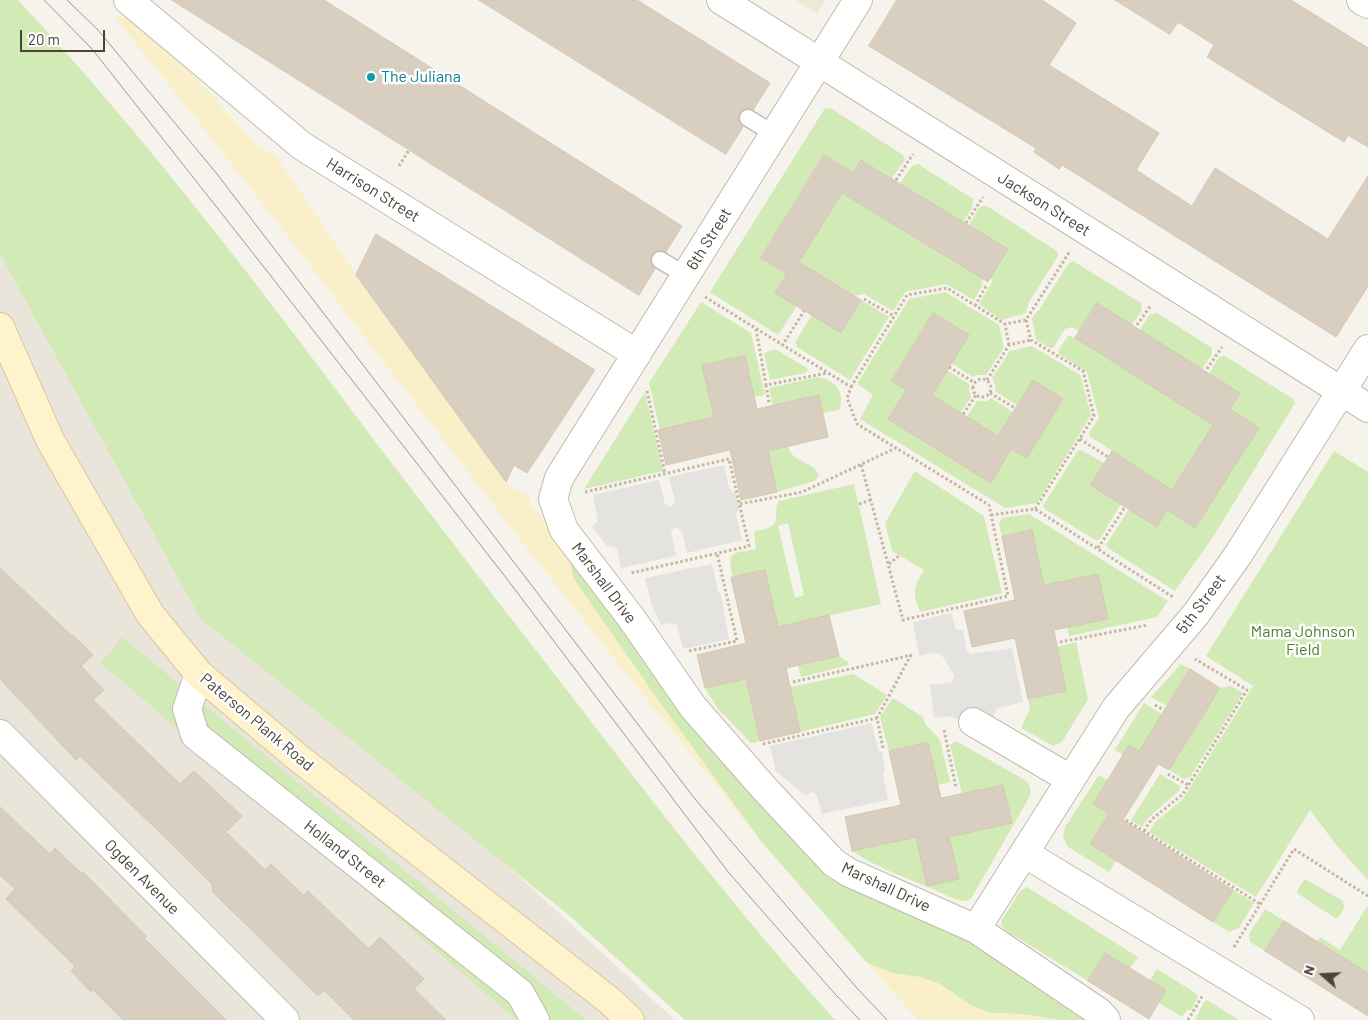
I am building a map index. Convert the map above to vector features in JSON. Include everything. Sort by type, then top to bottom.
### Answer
[{"type":"main road","name":"Paterson Plank Road","points":[[0,327],[50,440],[150,614],[199,674],[296,756],[610,1000],[630,1020]]},
{"type":"street","name":"Harrison Street","points":[[128,0],[302,146],[637,354]]},
{"type":"street","name":"Jackson Street","points":[[720,0],[1368,408]]},
{"type":"street","name":"6th Street","points":[[568,486],[637,354],[694,285],[774,134],[858,0]]},
{"type":"street","points":[[1361,0],[1368,4]]},
{"type":"street","name":"5th Street","points":[[1024,853],[1116,708],[1196,614],[1238,555],[1368,349]]},
{"type":"street","name":"Marshall Drive","points":[[568,486],[553,499],[564,530],[632,619],[693,707],[764,788],[834,863],[848,872],[976,929],[1099,1012],[1106,1020]]},
{"type":"street","name":"Holland Street","points":[[199,674],[187,709],[195,735],[520,993],[535,1020]]},
{"type":"street","points":[[973,722],[1070,779]]},
{"type":"street","name":"Ogden Avenue","points":[[0,734],[285,1020]]},
{"type":"street","points":[[976,929],[1024,853],[1300,1020]]},
{"type":"lane","points":[[748,118],[774,134]]},
{"type":"lane","points":[[660,260],[694,285]]},
{"type":"path","points":[[398,166],[409,150]]},
{"type":"path","points":[[896,180],[914,152]]},
{"type":"path","points":[[966,224],[984,196]]},
{"type":"path","points":[[861,464],[903,620],[1008,596],[988,505],[857,424],[847,398],[850,387],[907,296],[947,288],[1005,324],[1026,320],[1071,250]]},
{"type":"path","points":[[694,285],[756,329],[850,387]]},
{"type":"path","points":[[975,306],[986,286]]},
{"type":"path","points":[[864,299],[894,316]]},
{"type":"path","points":[[1137,325],[1153,302]]},
{"type":"path","points":[[782,346],[804,311]]},
{"type":"path","points":[[1026,320],[1031,340]]},
{"type":"path","points":[[987,380],[1009,345],[1005,324]]},
{"type":"path","points":[[756,329],[769,403]]},
{"type":"path","points":[[1009,345],[1031,340],[1083,371],[1094,416],[1035,509]]},
{"type":"path","points":[[1207,370],[1223,345]]},
{"type":"path","points":[[949,367],[974,383]]},
{"type":"path","points":[[766,385],[827,373]]},
{"type":"path","points":[[979,379],[987,380],[992,387],[990,393],[984,397],[976,395],[973,388],[974,383],[979,379]]},
{"type":"path","points":[[645,382],[665,474]]},
{"type":"path","points":[[990,393],[1015,408]]},
{"type":"path","points":[[963,414],[976,395]]},
{"type":"path","points":[[1080,439],[1108,457]]},
{"type":"path","points":[[740,504],[802,492],[896,448]]},
{"type":"path","points":[[568,486],[665,474],[729,459],[749,546],[624,575]]},
{"type":"path","points":[[858,504],[871,500]]},
{"type":"path","points":[[1098,548],[1125,507]]},
{"type":"path","points":[[991,515],[1035,509],[1176,599]]},
{"type":"path","points":[[688,651],[737,641],[718,553]]},
{"type":"path","points":[[889,564],[900,555]]},
{"type":"path","points":[[1060,642],[1149,625]]},
{"type":"path","points":[[793,682],[912,655],[877,718],[883,748]]},
{"type":"path","points":[[1144,831],[1151,820],[1183,794],[1247,690],[1193,658]]},
{"type":"path","points":[[759,745],[877,718]]},
{"type":"path","points":[[944,730],[956,788]]},
{"type":"path","points":[[1168,774],[1188,785]]},
{"type":"path","points":[[1126,820],[1260,904]]},
{"type":"path","points":[[1231,952],[1294,850],[1368,896]]},
{"type":"path","points":[[1188,1020],[1204,993],[1211,998]]},
{"type":"shaded area","points":[[796,0],[826,0],[817,14]]},
{"type":"shaded area","points":[[0,48],[218,599],[675,1020],[0,1020]]},
{"type":"shaded area","points":[[724,465],[729,488],[736,494],[739,509],[736,514],[742,540],[687,553],[682,531],[675,527],[671,531],[676,556],[621,568],[617,549],[613,546],[607,546],[592,526],[598,521],[593,495],[659,480],[665,504],[670,507],[675,501],[669,477]]},
{"type":"shaded area","points":[[712,564],[718,592],[721,595],[729,639],[683,649],[677,625],[670,623],[661,625],[651,603],[645,578]]},
{"type":"shaded area","points":[[951,613],[956,629],[963,630],[967,651],[971,654],[1012,648],[1023,702],[1001,707],[996,710],[994,716],[961,721],[948,716],[934,718],[930,685],[952,682],[954,675],[943,657],[939,654],[933,653],[919,656],[913,622]]},
{"type":"shaded area","points":[[872,723],[878,750],[882,752],[885,768],[883,773],[888,800],[822,814],[816,793],[811,792],[806,796],[774,770],[770,746]]},
{"type":"green space","points":[[0,0],[18,0],[159,161],[248,273],[666,819],[732,901],[835,1020],[685,1020],[571,917],[200,618],[0,254]]},
{"type":"green space","points":[[825,108],[832,109],[903,155],[905,160],[892,178],[862,160],[853,173],[823,155],[761,258],[787,274],[775,293],[797,306],[778,335],[710,292]]},
{"type":"green space","points":[[918,164],[973,199],[972,208],[963,222],[900,183],[912,166]]},
{"type":"green space","points":[[842,193],[983,279],[981,283],[983,284],[974,300],[946,284],[905,292],[893,311],[864,294],[853,296],[799,262]]},
{"type":"green space","points":[[987,206],[1058,252],[1058,256],[1029,302],[1026,313],[1001,320],[979,304],[993,280],[990,278],[969,225],[979,208]]},
{"type":"green space","points":[[1073,261],[1141,303],[1142,310],[1132,325],[1097,303],[1079,331],[1072,327],[1065,329],[1053,348],[1050,348],[1036,340],[1032,318],[1068,264]]},
{"type":"green space","points":[[945,292],[999,325],[1004,347],[986,375],[973,377],[951,363],[933,313],[892,381],[906,390],[888,419],[991,482],[1011,449],[1027,458],[1063,400],[1033,380],[1017,405],[995,391],[996,387],[992,378],[1010,351],[1032,346],[1080,375],[1091,415],[1037,503],[1005,508],[860,419],[873,395],[857,384],[909,299]]},
{"type":"green space","points":[[861,300],[889,317],[850,380],[797,347],[795,342],[812,315],[841,333]]},
{"type":"green space","points":[[701,302],[751,333],[765,395],[754,397],[745,356],[703,365],[714,417],[660,430],[649,383]]},
{"type":"green space","points":[[1157,313],[1212,348],[1212,354],[1202,369],[1140,330],[1150,314]]},
{"type":"green space","points":[[1068,336],[1071,336],[1213,425],[1172,490],[1089,436],[1090,431],[1099,418],[1087,372],[1059,354],[1059,349]]},
{"type":"green space","points":[[775,349],[807,368],[808,371],[770,380],[764,353]]},
{"type":"green space","points":[[1225,356],[1293,399],[1295,403],[1213,537],[1175,591],[1106,545],[1129,509],[1157,527],[1167,510],[1195,528],[1258,428],[1230,409],[1209,374],[1219,357]]},
{"type":"green space","points":[[947,370],[969,384],[971,397],[960,413],[932,395]]},
{"type":"green space","points":[[818,377],[824,378],[838,388],[841,398],[839,410],[823,413],[819,395],[773,406],[769,388]]},
{"type":"green space","points":[[645,392],[663,471],[584,489]]},
{"type":"green space","points":[[991,398],[1013,412],[998,436],[967,417],[977,401],[987,401]]},
{"type":"green space","points":[[788,446],[794,456],[812,467],[819,476],[815,481],[777,492],[768,451]]},
{"type":"green space","points":[[1078,450],[1104,463],[1090,485],[1121,504],[1097,541],[1043,506]]},
{"type":"green space","name":"Mama Johnson Field","points":[[1334,451],[1368,472],[1368,880],[1337,846],[1310,810],[1256,897],[1149,832],[1155,822],[1183,799],[1253,686],[1206,656]]},
{"type":"green space","points":[[915,471],[984,516],[1002,593],[921,612],[916,601],[915,591],[924,570],[892,551],[885,523]]},
{"type":"green space","points":[[854,484],[881,604],[778,627],[765,570],[733,578],[731,558],[736,553],[756,549],[754,531],[767,529],[773,525],[779,501]],"holes":[[[788,523],[804,595],[795,598],[778,526]]]},
{"type":"green space","points":[[1029,514],[1168,601],[1157,617],[1069,636],[1067,627],[1107,619],[1098,574],[1044,585],[1032,531],[1002,537],[999,524],[1002,518]]},
{"type":"green space","points":[[567,549],[837,881],[951,931],[1092,1020],[1060,1020],[1020,1014],[991,1013],[970,1005],[940,984],[892,973],[867,963],[760,840],[660,703],[573,578]]},
{"type":"green space","points":[[122,637],[586,1020],[517,1020],[101,663]]},
{"type":"green space","points":[[1076,642],[1088,699],[1062,742],[1053,746],[1021,728],[1030,709],[1028,699],[1066,691],[1057,647]]},
{"type":"green space","points":[[839,656],[848,662],[849,665],[801,677],[798,666]]},
{"type":"green space","points":[[1181,664],[1190,669],[1167,706],[1151,697]]},
{"type":"green space","points":[[853,674],[887,695],[875,714],[800,732],[790,687]]},
{"type":"green space","points":[[746,679],[760,741],[751,743],[718,709],[705,688]]},
{"type":"green space","points":[[1231,686],[1243,693],[1190,777],[1184,779],[1169,770],[1220,688]]},
{"type":"green space","points":[[893,698],[923,717],[926,725],[940,740],[950,782],[938,785],[928,743],[889,751],[880,717]]},
{"type":"green space","points":[[1144,703],[1162,714],[1139,751],[1123,755],[1115,750]]},
{"type":"green space","points":[[956,741],[1025,780],[1029,785],[1030,791],[1030,796],[972,897],[967,901],[952,898],[890,871],[852,851],[916,837],[927,886],[959,879],[949,837],[1012,823],[1003,785],[962,794],[950,745]]},
{"type":"green space","points":[[1160,774],[1180,786],[1180,790],[1149,817],[1142,827],[1131,820]]},
{"type":"green space","points":[[1099,775],[1108,780],[1093,804],[1109,814],[1090,844],[1116,861],[1109,872],[1068,847],[1063,836],[1065,827]]},
{"type":"green space","points":[[1305,879],[1343,901],[1344,908],[1339,917],[1335,918],[1297,893]]},
{"type":"green space","points":[[1027,887],[1138,957],[1130,968],[1105,953],[1088,981],[1005,930],[1001,925],[1002,920],[1020,891]]},
{"type":"green space","points":[[1233,890],[1254,903],[1239,928],[1229,932],[1213,922]]},
{"type":"green space","points":[[1368,905],[1368,973],[1318,942],[1320,937],[1340,950]]},
{"type":"green space","points":[[1265,909],[1285,921],[1265,951],[1250,942],[1249,934]]},
{"type":"green space","points":[[1157,969],[1197,994],[1198,997],[1191,1010],[1187,1010],[1182,1017],[1159,1003],[1150,980]]},
{"type":"green space","points":[[1207,1000],[1239,1020],[1195,1020],[1204,1002]]},
{"type":"sand","points":[[139,16],[255,143],[277,157],[356,275],[506,482],[530,497],[530,504],[567,549],[573,578],[660,703],[760,840],[530,552],[272,216],[114,17]]},
{"type":"sand","points":[[867,963],[892,973],[921,977],[940,984],[970,1005],[991,1013],[1020,1014],[1060,1020],[918,1020]]},
{"type":"building","name":"The Juliana","points":[[172,0],[324,0],[682,226],[666,252],[660,250],[652,255],[650,260],[655,269],[639,295]]},
{"type":"building","points":[[479,0],[637,0],[770,83],[753,110],[748,108],[740,112],[738,118],[743,127],[726,154]]},
{"type":"building","points":[[897,0],[1042,0],[1076,23],[1049,65],[1159,133],[1136,170],[1192,206],[1215,168],[1328,239],[1368,176],[1368,286],[1336,337],[1062,165],[1059,169],[1034,152],[1036,148],[869,46]]},
{"type":"building","points":[[1115,0],[1291,0],[1368,48],[1368,147],[1348,135],[1344,142],[1207,57],[1214,45],[1178,22],[1170,34]]},
{"type":"building","points":[[824,155],[853,173],[861,160],[1008,249],[988,282],[842,193],[799,262],[861,300],[841,333],[775,293],[787,274],[761,258]]},
{"type":"building","points":[[376,234],[595,370],[527,473],[514,465],[506,482],[356,275]]},
{"type":"building","points":[[1097,303],[1240,393],[1230,409],[1259,428],[1195,528],[1167,510],[1157,527],[1090,485],[1112,451],[1172,490],[1213,425],[1075,338]]},
{"type":"building","points":[[933,313],[969,335],[932,395],[998,436],[1033,380],[1063,399],[1027,458],[1011,449],[991,483],[888,419],[906,390],[892,381]]},
{"type":"building","points":[[745,356],[757,409],[819,395],[828,437],[768,451],[777,492],[741,500],[730,450],[666,465],[658,430],[714,417],[702,365]]},
{"type":"building","points":[[1032,530],[1044,585],[1098,574],[1108,619],[1054,630],[1066,691],[1028,699],[1015,638],[972,647],[964,611],[1015,600],[1002,537]]},
{"type":"building","points":[[0,568],[93,655],[81,666],[104,690],[93,700],[180,784],[194,771],[242,816],[226,832],[265,870],[271,864],[304,896],[308,891],[369,949],[380,937],[424,979],[414,989],[446,1020],[354,1020],[324,990],[318,996],[213,892],[212,884],[174,846],[80,756],[76,760],[0,679]]},
{"type":"building","points":[[765,570],[778,627],[829,615],[839,656],[786,668],[800,732],[760,741],[746,679],[705,688],[697,655],[746,643],[731,578]]},
{"type":"building","points":[[1190,669],[1220,688],[1169,770],[1158,764],[1123,820],[1233,890],[1213,922],[1090,844],[1109,814],[1093,804],[1129,745],[1139,751]]},
{"type":"building","points":[[928,743],[941,798],[1003,785],[1012,823],[949,837],[959,879],[927,886],[916,837],[852,851],[845,817],[901,805],[889,751]]},
{"type":"building","points":[[0,807],[50,854],[55,848],[82,874],[83,872],[146,936],[144,938],[226,1020],[123,1020],[93,990],[91,992],[71,971],[75,966],[6,899],[15,889],[0,875]]},
{"type":"building","points":[[1284,921],[1368,973],[1368,1016],[1265,951]]},
{"type":"building","points":[[1105,953],[1166,990],[1149,1019],[1088,981]]},
{"type":"tram line","points":[[44,0],[92,49],[267,271],[507,579],[729,873],[860,1020]]},
{"type":"tram line","points":[[67,0],[98,30],[217,174],[695,799],[856,987],[887,1020]]},
{"type":"place","name":"The Juliana","points":[[371,77]]}]
